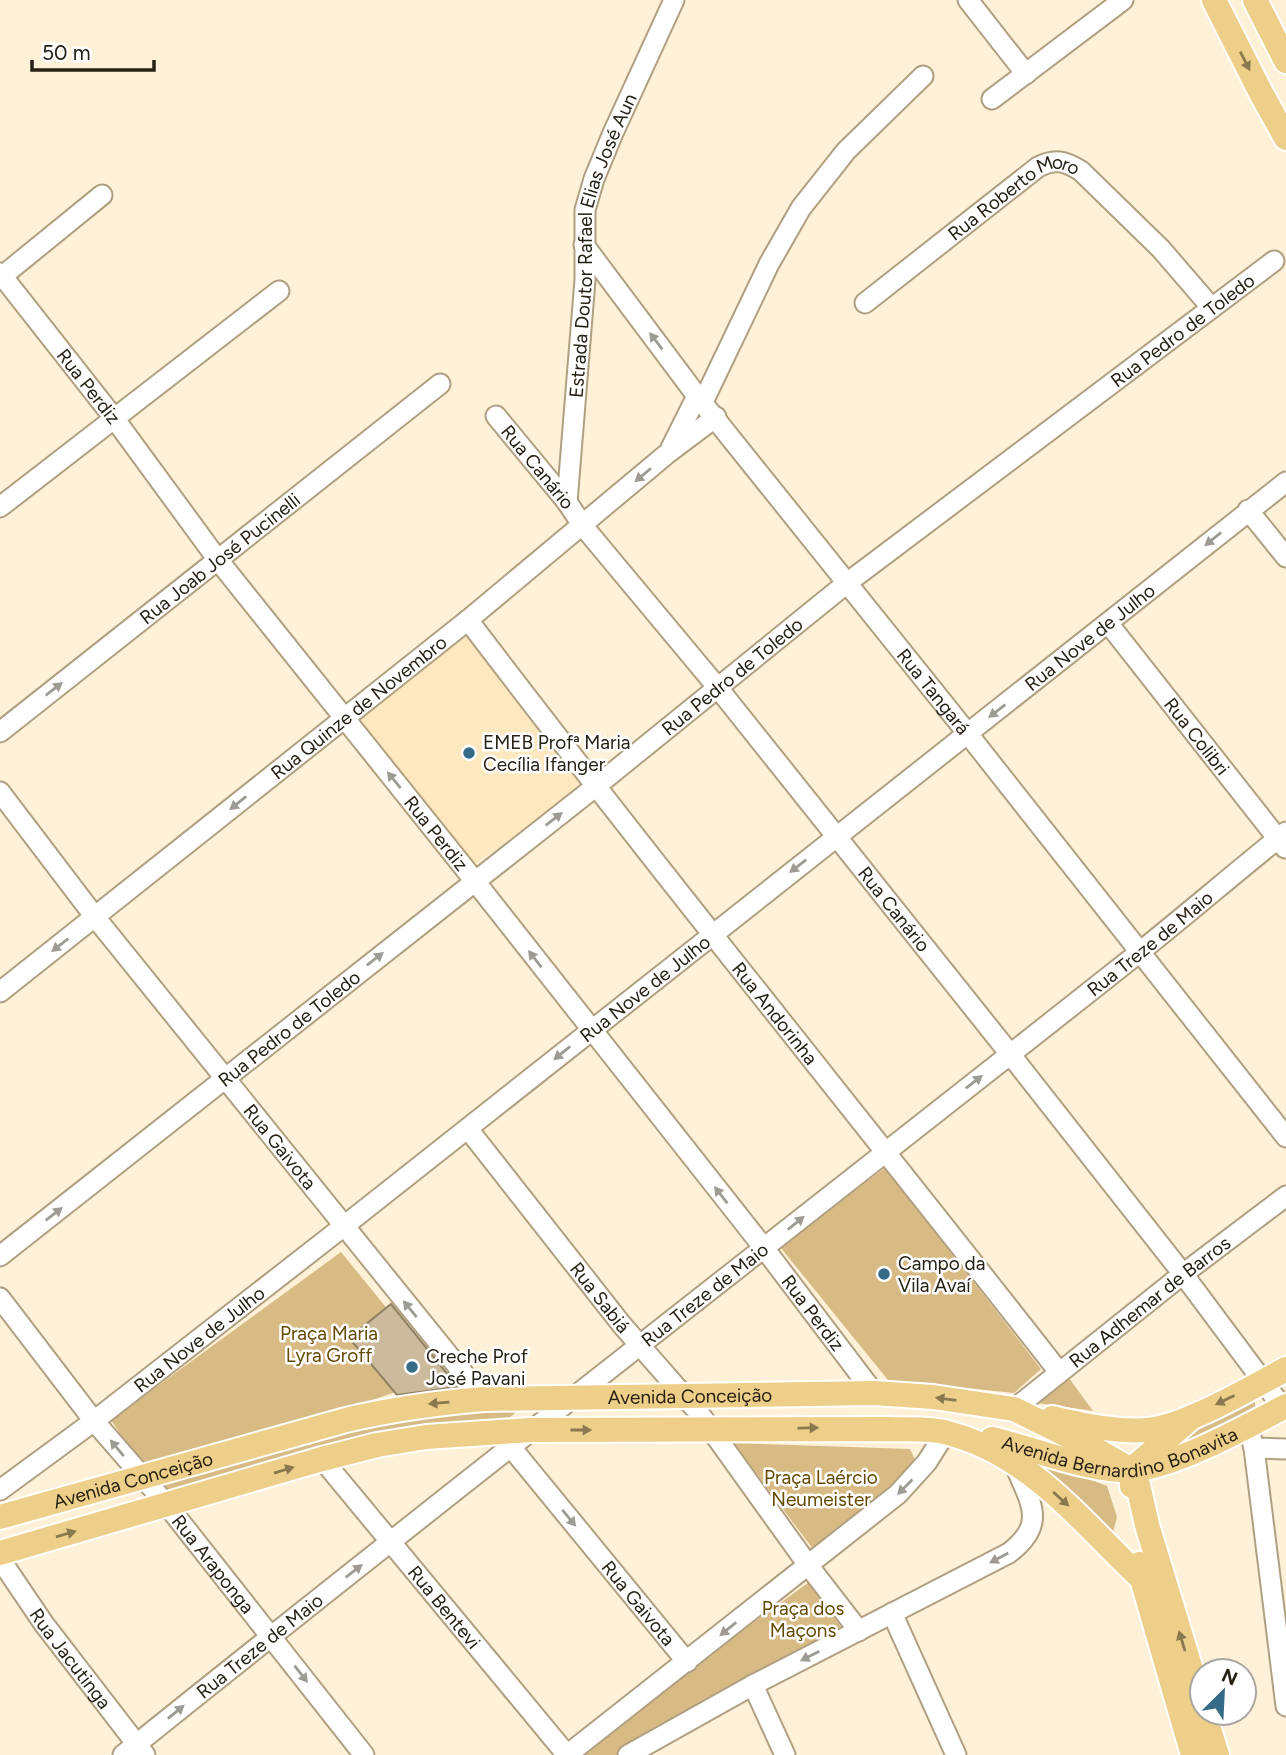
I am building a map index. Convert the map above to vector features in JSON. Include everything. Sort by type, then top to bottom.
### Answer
[{"type":"main road","points":[[1214,0],[1286,138]]},
{"type":"main road","points":[[1255,0],[1286,61]]},
{"type":"main road","name":"Avenida Bernardino Bonavita","points":[[1014,1409],[1071,1422],[1137,1430],[1161,1427],[1192,1417],[1286,1369]]},
{"type":"main road","name":"Avenida Conceição","points":[[0,1517],[140,1476],[391,1409],[484,1399],[874,1393],[933,1397],[1014,1409],[1131,1470]]},
{"type":"main road","name":"Avenida Bernardino Bonavita","points":[[946,1432],[1013,1444],[1088,1464],[1131,1470],[1251,1437],[1284,1407]]},
{"type":"main road","points":[[1131,1470],[1192,1417]]},
{"type":"main road","name":"Avenida Conceição","points":[[0,1553],[322,1459],[377,1445],[426,1437],[531,1430],[826,1428],[946,1432],[1013,1460],[1065,1502],[1142,1579],[1193,1755]]},
{"type":"main road","points":[[1147,1525],[1155,1486],[1164,1463]]},
{"type":"main road","points":[[1131,1470],[1138,1485],[1147,1525],[1188,1660]]},
{"type":"main road","points":[[1131,1470],[1142,1579]]},
{"type":"main road","points":[[1208,1727],[1217,1755]]},
{"type":"street","name":"Estrada Doutor Rafael Elias José Aun","points":[[566,502],[585,280],[585,210],[594,179],[674,0]]},
{"type":"street","points":[[968,0],[1026,74]]},
{"type":"street","points":[[992,99],[1120,1]]},
{"type":"street","points":[[668,453],[700,399],[769,264],[801,208],[846,151],[923,76]]},
{"type":"street","name":"Rua Roberto Moro","points":[[864,303],[1038,167],[1055,160],[1071,164],[1081,171],[1161,249],[1211,307]]},
{"type":"street","points":[[1,276],[102,195]]},
{"type":"street","name":"Rua Tangará","points":[[584,245],[700,399],[1286,1137]]},
{"type":"street","name":"Rua Pedro de Toledo","points":[[0,1256],[595,787],[847,583],[1274,261]]},
{"type":"street","name":"Rua Perdiz","points":[[1,276],[114,418],[218,560],[764,1248],[874,1393]]},
{"type":"street","points":[[0,508],[279,291]]},
{"type":"street","name":"Rua Joab José Pucinelli","points":[[0,732],[440,384]]},
{"type":"street","name":"Rua Canário","points":[[496,416],[583,526],[718,688],[1010,1054],[1284,1407]]},
{"type":"street","name":"Rua Quinze de Novembro","points":[[0,992],[468,620],[668,453],[716,418]]},
{"type":"street","name":"Rua Nove de Julho","points":[[0,1490],[94,1421],[468,1129],[1286,482]]},
{"type":"street","points":[[1248,510],[1286,557]]},
{"type":"street","name":"Rua Andorinha","points":[[468,620],[595,787],[1059,1372]]},
{"type":"street","name":"Rua Colibri","points":[[1108,623],[1283,840]]},
{"type":"street","name":"Rua Gaivota","points":[[0,792],[95,917],[484,1399]]},
{"type":"street","name":"Rua Treze de Maio","points":[[135,1751],[271,1636],[570,1398],[640,1346],[1283,840]]},
{"type":"street","name":"Rua Sabiá","points":[[468,1129],[640,1346],[712,1429],[808,1565],[859,1631]]},
{"type":"street","name":"Rua Adhemar de Barros","points":[[1014,1409],[1286,1196]]},
{"type":"street","points":[[0,1298],[94,1421],[140,1476]]},
{"type":"street","points":[[567,1755],[898,1494],[927,1462],[946,1432]]},
{"type":"street","points":[[1286,1450],[1251,1437],[1286,1706]]},
{"type":"street","name":"Rua Gaivota","points":[[510,1446],[687,1662]]},
{"type":"street","name":"Rua Bentevi","points":[[322,1459],[567,1755]]},
{"type":"street","points":[[628,1755],[753,1685],[1009,1553],[1026,1539],[1034,1520],[1013,1460]]},
{"type":"street","name":"Rua Araponga","points":[[140,1476],[167,1505],[364,1755]]},
{"type":"street","name":"Rua Jacutinga","points":[[0,1559],[135,1751]]},
{"type":"street","points":[[892,1613],[956,1755]]},
{"type":"street","points":[[753,1685],[785,1755]]},
{"type":"shaded area","name":"EMEB Profª Maria Cecília Ifanger","points":[[468,634],[583,786],[475,864],[352,720]]},
{"type":"green space","name":"Campo da Vila Avaí","points":[[885,1168],[1041,1369],[1014,1393],[888,1380],[780,1247]]},
{"type":"green space","name":"Praça Maria Lyra Groff","points":[[341,1252],[442,1376],[361,1404],[140,1464],[111,1420]]},
{"type":"green space","points":[[1069,1378],[1093,1411],[1037,1403]]},
{"type":"green space","points":[[1255,1397],[1255,1411],[1184,1446],[1181,1436]]},
{"type":"green space","points":[[523,1407],[500,1425],[175,1496],[160,1481],[375,1418]]},
{"type":"green space","name":"Praça Laércio Neumeister","points":[[733,1443],[910,1449],[918,1466],[813,1549]]},
{"type":"green space","points":[[1023,1458],[1037,1459],[1107,1486],[1117,1517],[1111,1540]]},
{"type":"green space","name":"Praça dos Maçons","points":[[809,1582],[841,1627],[618,1755],[578,1755],[695,1665]]},
{"type":"building","name":"Creche Prof José Pavani","points":[[391,1304],[458,1387],[397,1395],[349,1338]]},
{"type":"place","name":"EMEB Profª Maria Cecília Ifanger","points":[[469,753]]},
{"type":"place","name":"Campo da Vila Avaí","points":[[884,1274]]},
{"type":"place","name":"Creche Prof José Pavani","points":[[412,1367]]}]
